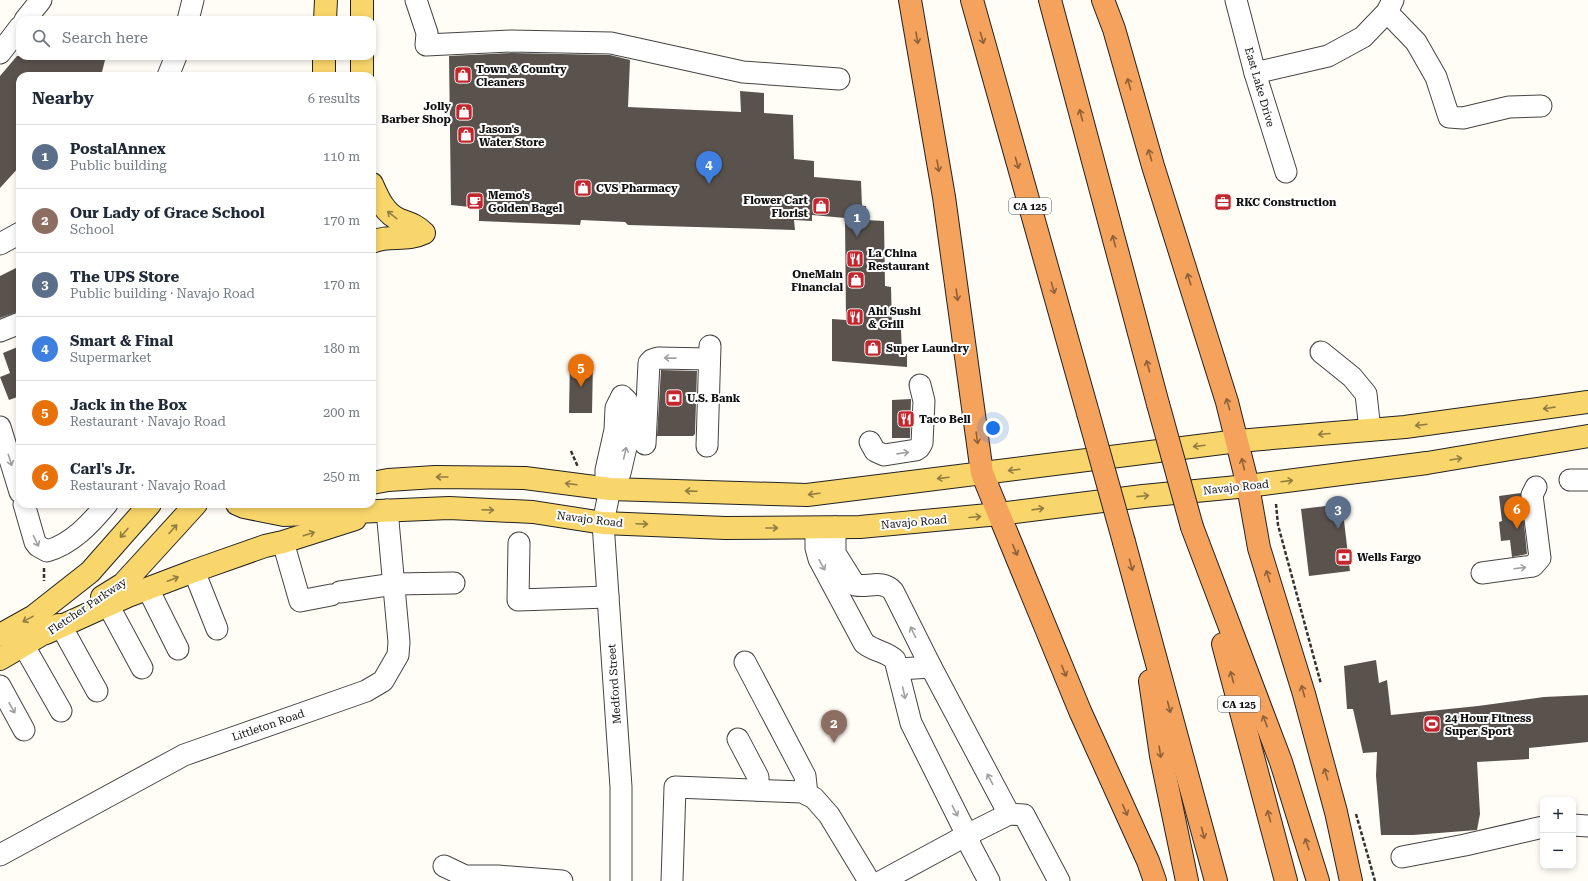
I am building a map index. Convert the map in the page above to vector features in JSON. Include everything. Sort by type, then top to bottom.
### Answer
[{"type":"highway","points":[[910,0],[944,197],[982,473],[1080,711],[1148,861],[1155,881]]},
{"type":"highway","name":"CA 125","points":[[972,0],[1124,542],[1216,881]]},
{"type":"highway","name":"CA 125","points":[[1050,0],[1286,881]]},
{"type":"highway","points":[[1103,0],[1114,29],[1153,166],[1238,441],[1259,548],[1304,694],[1336,812],[1351,881]]},
{"type":"highway","points":[[1192,527],[1281,762],[1318,881]]},
{"type":"highway","points":[[1137,589],[1161,756],[1187,881]]},
{"type":"main road","points":[[325,16],[326,0]]},
{"type":"main road","points":[[362,0],[362,16]]},
{"type":"main road","points":[[324,60],[324,72]]},
{"type":"main road","points":[[362,60],[362,72]]},
{"type":"main road","points":[[376,192],[383,206],[390,214],[398,219],[417,226],[424,234],[408,238],[388,238],[376,241]]},
{"type":"main road","points":[[377,481],[436,477],[525,478],[610,489],[806,495],[1238,441],[1426,425],[1588,402]]},
{"type":"main road","name":"Navajo Road","points":[[249,508],[284,515],[449,508],[533,512],[603,523],[725,528],[860,527],[1000,514],[1135,497],[1248,486],[1427,463],[1582,435]]},
{"type":"main road","name":"Fletcher Parkway","points":[[0,635],[34,616],[90,572],[146,508]]},
{"type":"main road","name":"Fletcher Parkway","points":[[0,659],[54,629],[123,584],[192,508]]},
{"type":"main road","points":[[54,629],[194,571],[265,546],[283,542],[387,510]]},
{"type":"street","points":[[28,16],[41,0]]},
{"type":"street","points":[[189,16],[193,0]]},
{"type":"street","name":"East Lake Drive","points":[[1236,0],[1255,73],[1286,172]]},
{"type":"street","points":[[421,2],[426,33],[426,45],[511,41],[611,43],[742,72],[839,79]]},
{"type":"street","points":[[1255,73],[1328,56],[1363,37],[1390,6],[1416,42],[1436,77],[1449,116],[1462,118],[1509,107],[1541,106]]},
{"type":"street","points":[[0,52],[16,32]]},
{"type":"street","points":[[170,72],[174,60]]},
{"type":"street","points":[[0,244],[16,235]]},
{"type":"street","points":[[0,331],[16,325]]},
{"type":"street","points":[[645,444],[649,363],[658,358],[709,352],[707,446]]},
{"type":"street","points":[[1321,352],[1352,377],[1366,394],[1370,430]]},
{"type":"street","points":[[870,442],[875,451],[884,455],[912,451],[919,448],[922,443],[924,400],[920,385]]},
{"type":"street","points":[[0,427],[16,479]]},
{"type":"street","points":[[1482,572],[1533,566],[1540,558],[1532,495],[1536,487]]},
{"type":"street","name":"Medford Street","points":[[610,489],[603,523],[621,787],[621,881]]},
{"type":"street","points":[[25,508],[35,542],[38,546],[47,551],[66,543],[77,536],[103,508]]},
{"type":"street","name":"Littleton Road","points":[[0,855],[184,755],[366,691],[383,681],[398,655],[399,642],[387,510]]},
{"type":"street","points":[[825,528],[835,553],[855,585],[860,587],[882,585],[888,586],[893,591],[1008,814]]},
{"type":"street","points":[[825,528],[816,548],[819,559],[864,643],[872,649],[890,655],[895,660],[899,670],[910,723],[989,881]]},
{"type":"street","points":[[283,542],[300,601],[394,584],[454,583]]},
{"type":"street","points":[[519,543],[518,600],[608,597]]},
{"type":"street","points":[[194,571],[217,629]]},
{"type":"street","points":[[148,589],[178,649]]},
{"type":"street","points":[[108,606],[142,668]]},
{"type":"street","points":[[54,629],[97,691]]},
{"type":"street","points":[[24,646],[61,710]]},
{"type":"street","points":[[745,662],[805,776],[807,794]]},
{"type":"street","points":[[899,670],[931,667]]},
{"type":"street","points":[[0,686],[24,730]]},
{"type":"street","points":[[738,739],[758,777],[758,790]]},
{"type":"street","points":[[672,881],[675,787],[802,792],[807,794],[814,798],[829,815],[869,881]]},
{"type":"street","points":[[882,881],[1008,814],[1024,815],[1059,881]]},
{"type":"street","points":[[1576,824],[1588,826]]},
{"type":"street","points":[[1402,857],[1465,845],[1540,828]]},
{"type":"street","points":[[444,866],[465,876],[498,876],[562,881]]},
{"type":"path","points":[[571,451],[578,467]]},
{"type":"building","points":[[511,53],[610,55],[630,60],[628,107],[741,112],[740,91],[764,93],[764,113],[793,115],[794,159],[814,161],[814,177],[861,181],[862,206],[866,206],[866,220],[884,221],[885,286],[891,287],[892,329],[901,330],[902,353],[907,354],[907,367],[832,361],[832,319],[846,320],[845,218],[812,215],[812,221],[794,220],[795,230],[628,225],[625,222],[581,220],[580,225],[479,221],[479,208],[451,205],[449,56]]},
{"type":"building","points":[[16,57],[16,60],[105,60],[102,72],[16,72],[16,170],[0,188],[0,76]]},
{"type":"building","points":[[16,268],[16,312],[0,318],[0,276]]},
{"type":"building","points":[[16,348],[16,397],[9,400],[0,377],[10,373],[3,353]]},
{"type":"building","points":[[570,360],[593,361],[592,413],[569,413]]},
{"type":"building","name":"U.S. Bank","points":[[661,370],[697,371],[695,434],[693,436],[657,436]]},
{"type":"building","name":"Taco Bell","points":[[911,399],[910,438],[892,438],[892,400]]},
{"type":"building","points":[[1521,493],[1527,554],[1512,557],[1510,540],[1501,541],[1499,522],[1502,521],[1499,496]]},
{"type":"building","points":[[1342,504],[1350,571],[1309,576],[1301,509]]},
{"type":"building","points":[[1376,660],[1379,683],[1387,680],[1391,715],[1478,706],[1544,697],[1588,695],[1588,742],[1529,748],[1529,759],[1477,762],[1480,814],[1477,830],[1413,835],[1381,835],[1376,776],[1377,752],[1363,753],[1353,709],[1347,709],[1344,666]]},
{"type":"place","name":"Town & Country Cleaners","points":[[463,75]]},
{"type":"place","name":"Jolly Barber Shop","points":[[464,112]]},
{"type":"place","name":"Jason's Water Store","points":[[466,135]]},
{"type":"place","name":"Smart & Final","points":[[709,184]]},
{"type":"place","name":"CVS Pharmacy","points":[[583,188]]},
{"type":"place","name":"Memo's Golden Bagel","points":[[475,201]]},
{"type":"place","name":"RKC Construction","points":[[1223,202]]},
{"type":"place","name":"Flower Cart Florist","points":[[821,206]]},
{"type":"place","name":"PostalAnnex","points":[[857,237]]},
{"type":"place","name":"La China Restaurant","points":[[855,259]]},
{"type":"place","name":"OneMain Financial","points":[[856,280]]},
{"type":"place","name":"Ahi Sushi & Grill","points":[[855,317]]},
{"type":"place","name":"Super Laundry","points":[[873,348]]},
{"type":"place","name":"Jack in the Box","points":[[581,387]]},
{"type":"place","name":"U.S. Bank","points":[[674,398]]},
{"type":"place","name":"Taco Bell","points":[[906,419]]},
{"type":"place","name":"The UPS Store","points":[[1338,529]]},
{"type":"place","name":"Carl's Jr.","points":[[1517,529]]},
{"type":"place","name":"Wells Fargo","points":[[1344,557]]},
{"type":"place","name":"24 Hour Fitness Super Sport","points":[[1432,724]]},
{"type":"place","name":"Our Lady of Grace School","points":[[834,743]]}]
